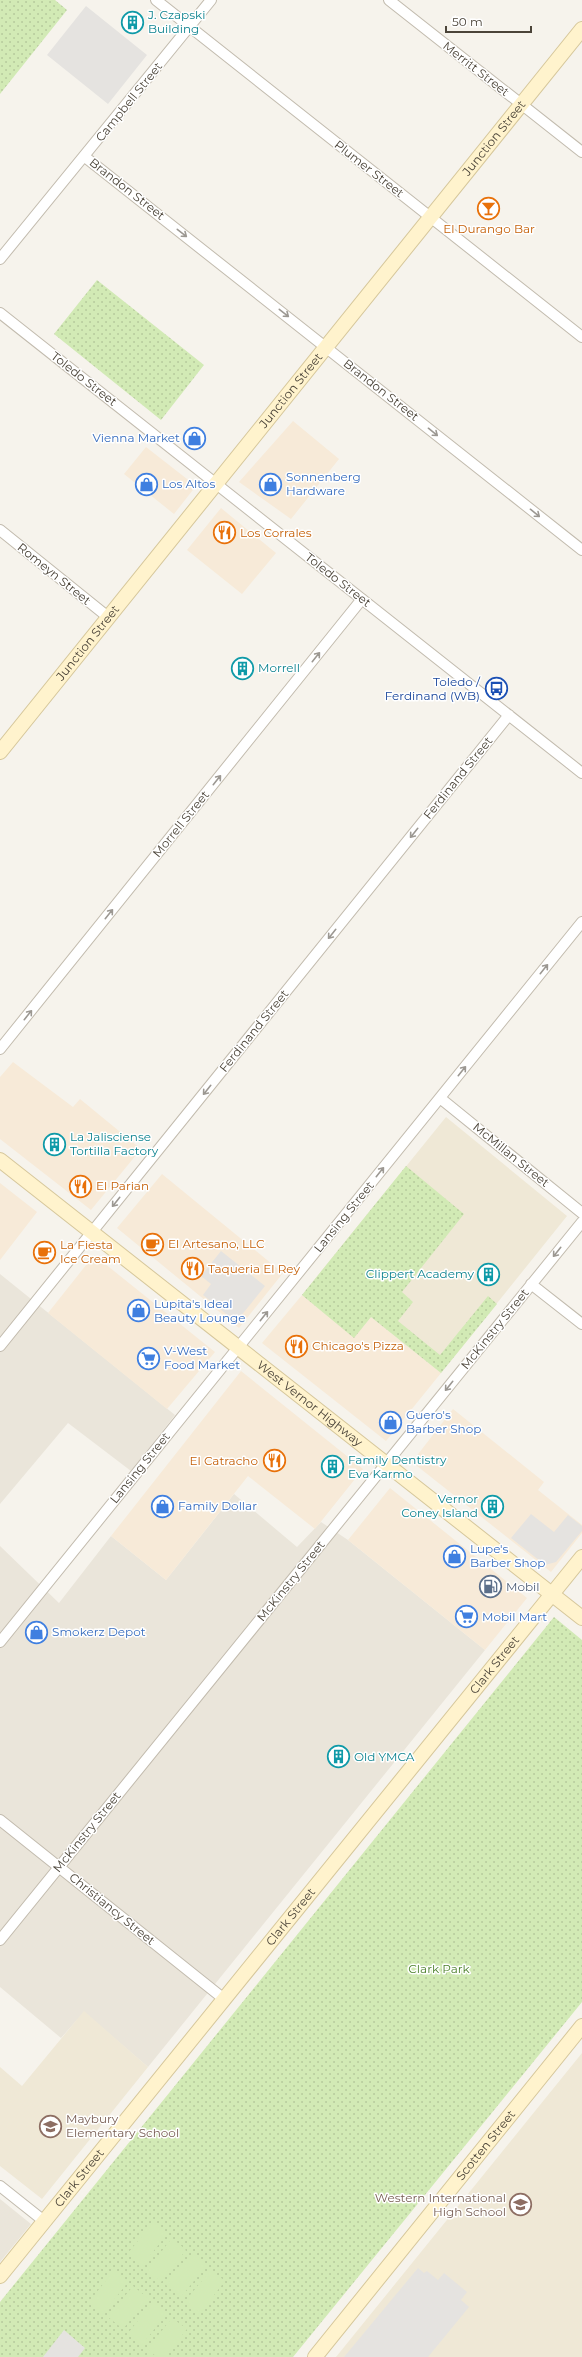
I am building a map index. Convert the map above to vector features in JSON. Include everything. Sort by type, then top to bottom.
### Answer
[{"type":"street","name":"Plumer Street","points":[[156,0],[582,337]]},
{"type":"street","name":"Campbell Street","points":[[0,259],[85,157],[211,0]]},
{"type":"street","name":"Merritt Street","points":[[389,0],[582,152]]},
{"type":"street","name":"Junction Street","points":[[1,747],[216,484],[582,29]]},
{"type":"street","name":"Brandon Street","points":[[85,157],[326,346],[582,550]]},
{"type":"street","name":"Toledo Street","points":[[0,313],[582,773]]},
{"type":"street","name":"Romeyn Street","points":[[0,530],[108,617]]},
{"type":"street","name":"Morrell Street","points":[[2,1047],[362,599]]},
{"type":"street","name":"Ferdinand Street","points":[[0,1346],[509,715]]},
{"type":"street","name":"Lansing Street","points":[[0,1642],[582,922]]},
{"type":"street","name":"McMillan Street","points":[[440,1098],[582,1213]]},
{"type":"street","name":"West Vernor Highway","points":[[0,1160],[387,1462],[582,1618]]},
{"type":"street","name":"McKinstry Street","points":[[0,1940],[582,1222]]},
{"type":"street","points":[[532,1284],[582,1324]]},
{"type":"street","name":"Clark Street","points":[[0,2276],[582,1557]]},
{"type":"street","name":"Christiancy Street","points":[[0,1820],[224,1999]]},
{"type":"street","name":"Scotten Street","points":[[315,2357],[582,2026]]},
{"type":"street","points":[[0,2186],[44,2221]]},
{"type":"shaded area","points":[[86,6],[147,55],[108,104],[47,55]]},
{"type":"shaded area","points":[[293,421],[339,459],[291,519],[239,482]]},
{"type":"shaded area","points":[[146,447],[196,486],[174,514],[124,474]]},
{"type":"shaded area","points":[[221,508],[276,553],[242,594],[187,550]]},
{"type":"shaded area","points":[[13,1062],[73,1107],[80,1099],[141,1149],[91,1210],[0,1139],[0,1077]]},
{"type":"shaded area","points":[[446,1117],[567,1216],[441,1373],[371,1317],[354,1338],[302,1295]]},
{"type":"shaded area","points":[[162,1174],[283,1273],[239,1328],[117,1228]]},
{"type":"shaded area","points":[[0,1183],[37,1212],[0,1260]]},
{"type":"shaded area","points":[[221,1251],[265,1286],[236,1322],[203,1295],[211,1284],[201,1276]]},
{"type":"shaded area","points":[[94,1255],[215,1352],[167,1409],[48,1313]]},
{"type":"shaded area","points":[[0,1274],[175,1415],[131,1471],[68,1423],[0,1504]]},
{"type":"shaded area","points":[[302,1295],[354,1337],[371,1317],[441,1373],[386,1441],[262,1343]]},
{"type":"shaded area","points":[[241,1371],[363,1469],[315,1529],[248,1476],[166,1580],[111,1536]]},
{"type":"shaded area","points":[[453,1409],[544,1482],[538,1490],[582,1525],[582,1533],[551,1572],[412,1462]]},
{"type":"shaded area","points":[[390,1488],[527,1598],[485,1650],[348,1540]]},
{"type":"shaded area","points":[[234,1494],[297,1547],[321,1522],[348,1540],[485,1650],[148,2067],[84,2012],[61,2038],[0,1987],[0,1546],[59,1603],[111,1536],[166,1580]]},
{"type":"shaded area","points":[[531,1514],[554,1532],[568,1515],[582,1526],[582,1531],[556,1562],[545,1565],[511,1538]]},
{"type":"shaded area","name":"Maybury Elementary School","points":[[84,2011],[148,2067],[42,2199],[0,2166],[0,2067],[22,2086]]},
{"type":"shaded area","name":"Western International High School","points":[[582,2053],[582,2357],[336,2357]]},
{"type":"shaded area","points":[[0,2199],[31,2224],[0,2262]]},
{"type":"shaded area","points":[[418,2268],[424,2273],[427,2271],[438,2280],[444,2273],[467,2292],[461,2300],[469,2307],[428,2357],[344,2357]]},
{"type":"shaded area","points":[[64,2330],[85,2348],[78,2357],[43,2357]]},
{"type":"green space","points":[[0,0],[55,0],[67,10],[0,94]]},
{"type":"green space","points":[[97,280],[204,365],[161,420],[54,334]]},
{"type":"green space","points":[[406,1166],[464,1214],[402,1292],[413,1302],[398,1321],[440,1355],[488,1296],[497,1304],[441,1373],[371,1317],[354,1338],[302,1295]]},
{"type":"green space","name":"Clark Park","points":[[554,1617],[582,1640],[582,2002],[293,2357],[0,2357],[0,2302]]},
{"type":"green space","points":[[153,2223],[167,2234],[142,2266],[127,2254]]},
{"type":"green space","points":[[172,2238],[186,2250],[161,2282],[147,2270]]},
{"type":"green space","points":[[192,2254],[206,2266],[181,2297],[166,2285]]},
{"type":"green space","points":[[114,2270],[128,2282],[103,2314],[89,2302]]},
{"type":"green space","points":[[211,2270],[225,2281],[200,2313],[185,2301]]},
{"type":"green space","points":[[133,2286],[148,2298],[123,2329],[108,2317]]},
{"type":"green space","points":[[153,2302],[167,2313],[142,2345],[128,2333]]},
{"type":"green space","points":[[172,2318],[187,2329],[165,2357],[157,2357],[147,2349]]},
{"type":"place","name":"J. Czapski Building","points":[[133,22]]},
{"type":"place","name":"El Durango Bar","points":[[489,208]]},
{"type":"place","name":"Vienna Market","points":[[195,438]]},
{"type":"place","name":"Los Altos","points":[[147,484]]},
{"type":"place","name":"Sonnenberg Hardware","points":[[271,484]]},
{"type":"place","name":"Los Corrales","points":[[225,533]]},
{"type":"place","name":"Morrell","points":[[242,668]]},
{"type":"place","name":"Toledo / Ferdinand (WB)","points":[[496,689]]},
{"type":"place","name":"La Jalisciense Tortilla Factory","points":[[55,1144]]},
{"type":"place","name":"El Parian","points":[[81,1186]]},
{"type":"place","name":"El Artesano, LLC","points":[[153,1244]]},
{"type":"place","name":"La Fiesta Ice Cream","points":[[44,1252]]},
{"type":"place","name":"Taqueria El Rey","points":[[193,1269]]},
{"type":"place","name":"Clippert Academy","points":[[489,1274]]},
{"type":"place","name":"Lupita's Ideal Beauty Lounge","points":[[139,1311]]},
{"type":"place","name":"Chicago's Pizza","points":[[296,1346]]},
{"type":"place","name":"V-West Food Market","points":[[148,1358]]},
{"type":"place","name":"Guero's Barber Shop","points":[[390,1422]]},
{"type":"place","name":"El Catracho","points":[[274,1461]]},
{"type":"place","name":"Family Dentistry Eva Karmo","points":[[333,1467]]},
{"type":"place","name":"Family Dollar","points":[[163,1506]]},
{"type":"place","name":"Vernor Coney Island","points":[[493,1506]]},
{"type":"place","name":"Lupe's Barber Shop","points":[[454,1556]]},
{"type":"place","name":"Mobil","points":[[490,1587]]},
{"type":"place","name":"Mobil Mart","points":[[466,1617]]},
{"type":"place","name":"Smokerz Depot","points":[[36,1632]]},
{"type":"place","name":"Old YMCA","points":[[338,1757]]},
{"type":"place","name":"Maybury Elementary School","points":[[50,2126]]},
{"type":"place","name":"Western International High School","points":[[521,2205]]}]
